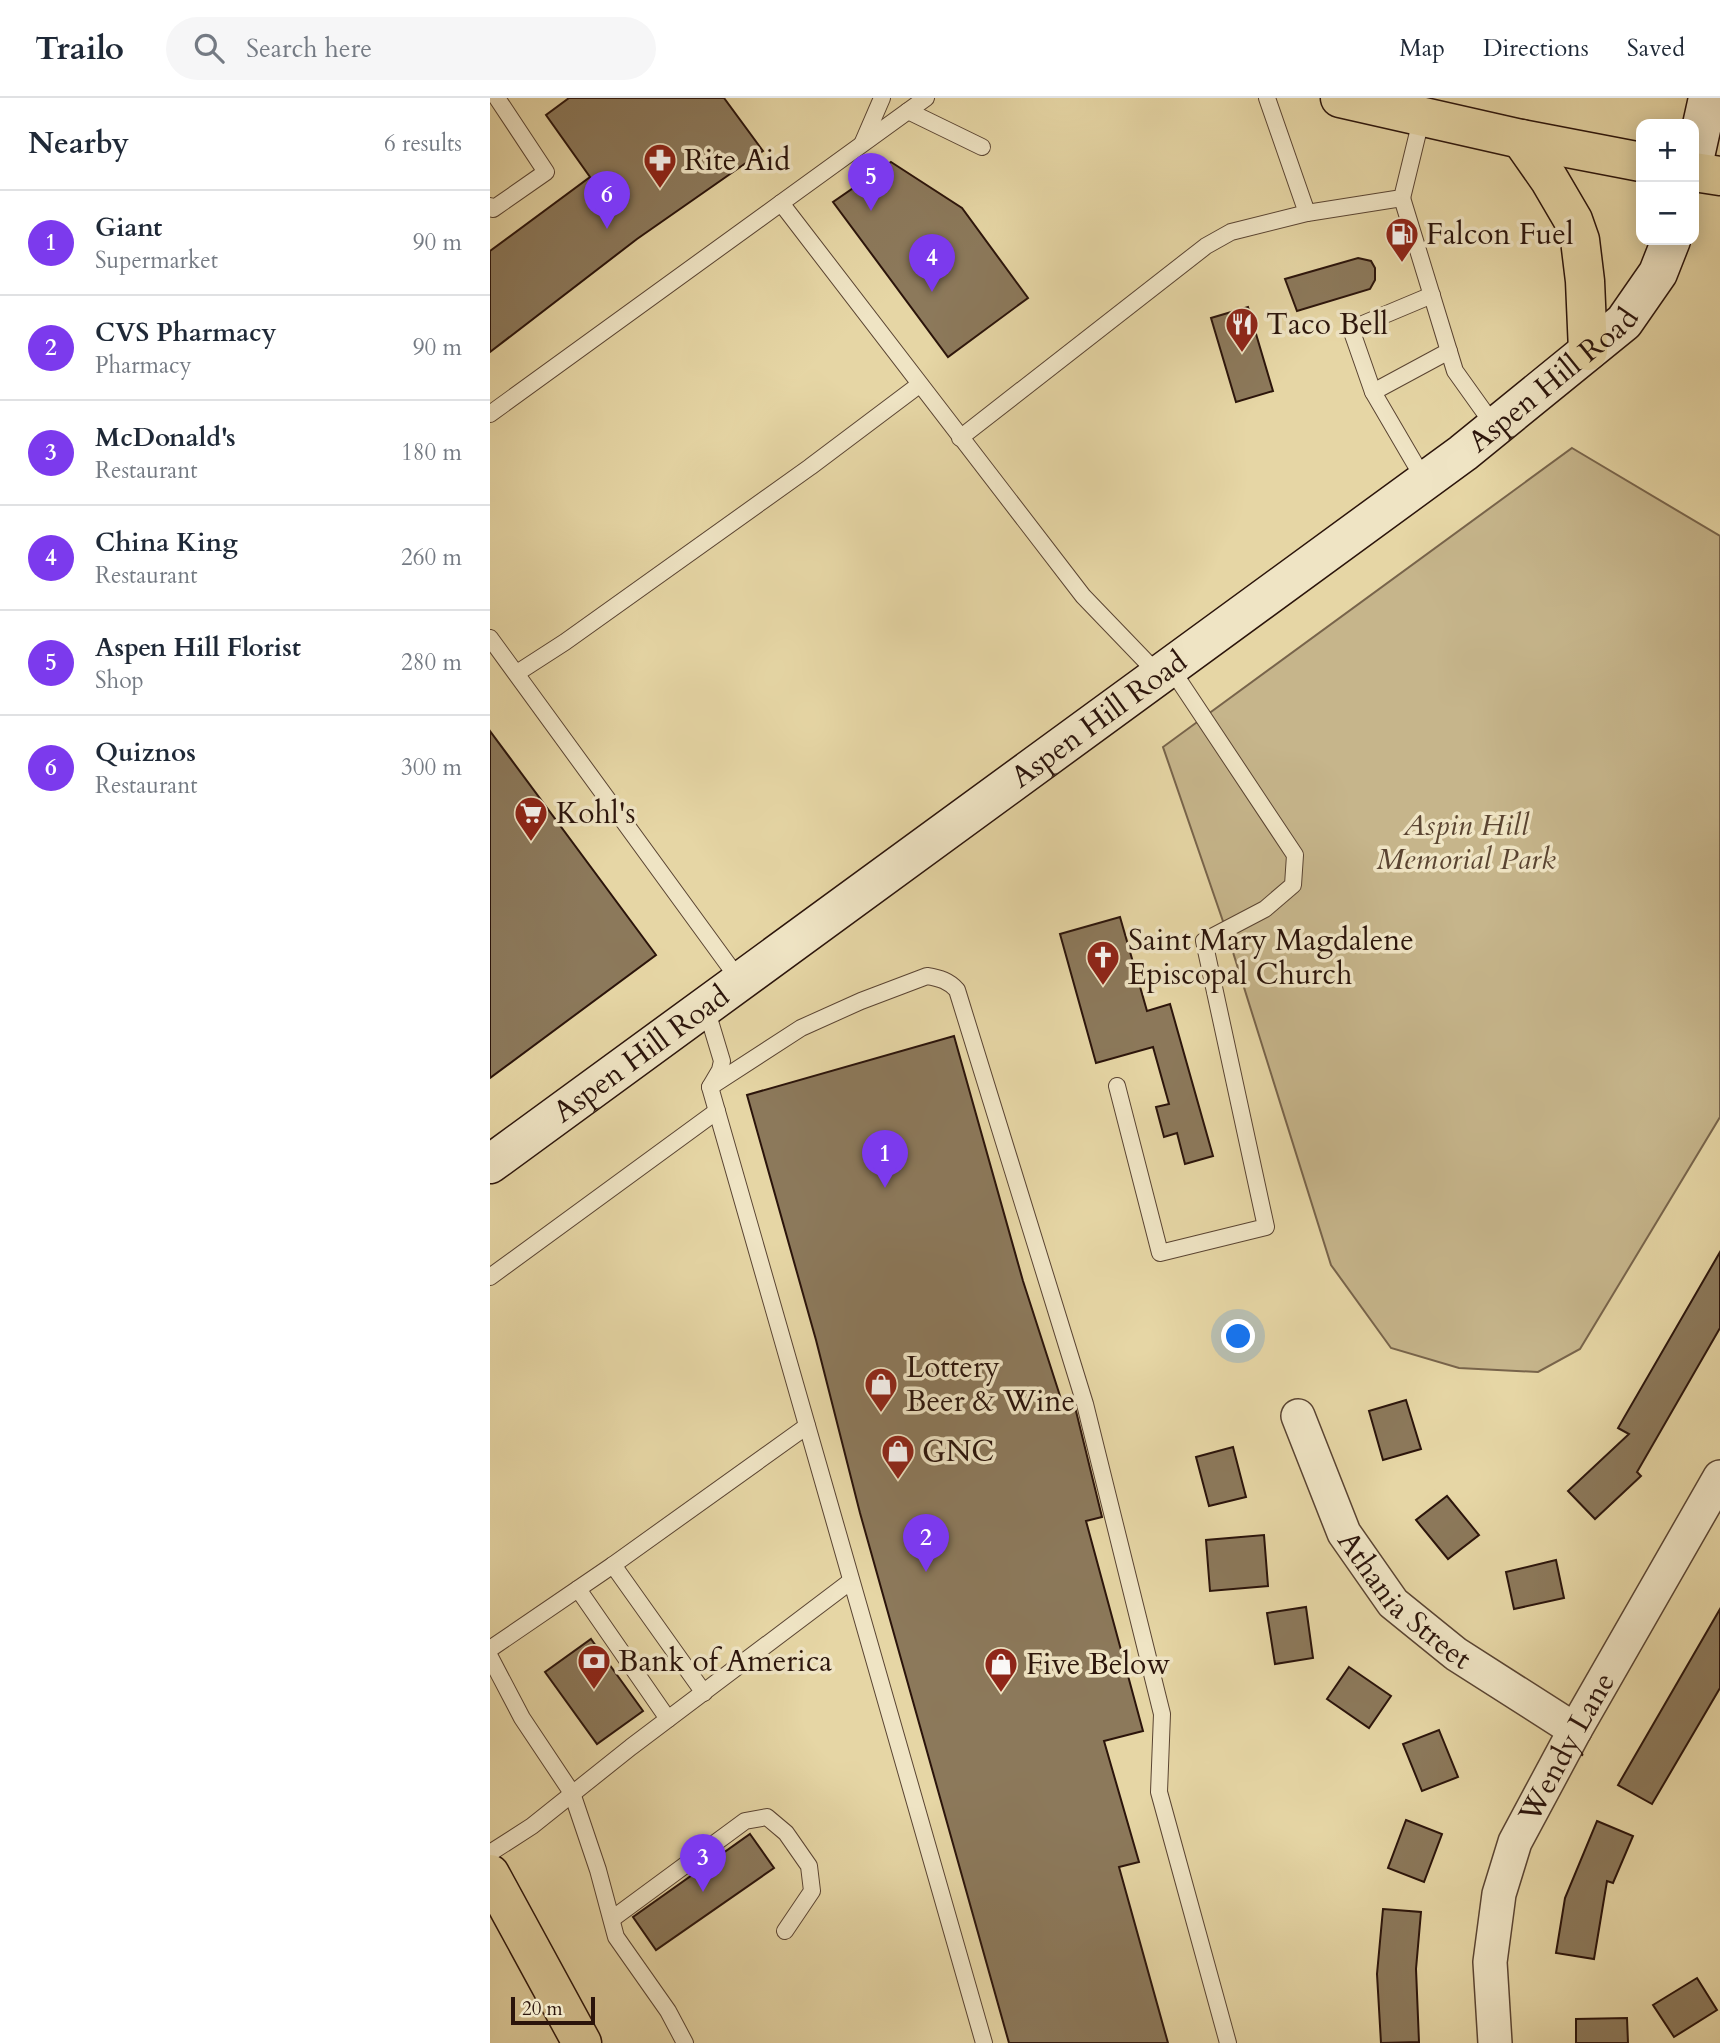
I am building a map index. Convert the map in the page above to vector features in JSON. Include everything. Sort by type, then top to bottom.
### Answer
[{"type":"main road","points":[[1340,98],[1521,139],[1636,161]]},
{"type":"main road","points":[[1521,139],[1549,178],[1573,220],[1580,240],[1588,351]]},
{"type":"main road","points":[[1699,173],[1720,176]]},
{"type":"main road","points":[[490,1874],[582,2043]]},
{"type":"street","points":[[1699,138],[1708,98]]},
{"type":"street","name":"Aspen Hill Road","points":[[490,1164],[1495,428],[1624,321],[1658,272],[1669,245]]},
{"type":"street","name":"Athania Street","points":[[1298,1416],[1345,1533],[1393,1604],[1456,1654],[1575,1730]]},
{"type":"street","name":"Wendy Lane","points":[[1495,2043],[1490,1962],[1499,1894],[1515,1842],[1575,1730],[1720,1477]]},
{"type":"lane","points":[[490,206],[493,209],[545,172],[496,98]]},
{"type":"lane","points":[[862,145],[882,98]]},
{"type":"lane","points":[[490,414],[926,98]]},
{"type":"lane","points":[[1267,98],[1307,213]]},
{"type":"lane","points":[[908,111],[982,147]]},
{"type":"lane","points":[[1422,116],[1402,198],[1455,371],[1495,428]]},
{"type":"lane","points":[[960,438],[1206,246],[1231,232],[1307,213],[1402,198]]},
{"type":"lane","points":[[781,203],[1083,596],[1165,671],[1295,855],[1293,885],[1265,909],[1203,941],[1266,1227],[1160,1253],[1117,1086]]},
{"type":"lane","points":[[1425,481],[1373,392],[1351,329],[1432,295]]},
{"type":"lane","points":[[1373,392],[1449,351]]},
{"type":"lane","points":[[517,673],[565,642],[800,474],[919,385]]},
{"type":"lane","points":[[490,638],[741,982]]},
{"type":"lane","points":[[710,1087],[801,1028],[861,1001],[927,976],[938,977],[952,984],[957,990],[1085,1404],[1162,1714],[1160,1792],[1228,2043]]},
{"type":"lane","points":[[705,1007],[722,1061],[710,1087],[984,2043]]},
{"type":"lane","points":[[490,1277],[717,1111]]},
{"type":"lane","points":[[490,1649],[807,1426]]},
{"type":"lane","points":[[613,1565],[704,1693]]},
{"type":"lane","points":[[490,1853],[532,1826],[851,1581]]},
{"type":"lane","points":[[578,1589],[668,1719]]},
{"type":"lane","points":[[490,1657],[522,1718],[572,1793],[617,1937],[668,2011],[685,2043]]},
{"type":"lane","points":[[612,1919],[745,1821],[767,1816],[786,1833],[809,1866],[812,1891],[785,1931]]},
{"type":"green space","name":"Aspin Hill Memorial Park","points":[[1572,448],[1720,536],[1720,1117],[1580,1349],[1538,1372],[1459,1368],[1391,1348],[1331,1265],[1226,930],[1163,747]]},
{"type":"building","points":[[569,98],[724,98],[763,151],[637,239],[490,352],[490,251],[590,177],[546,115]]},
{"type":"building","points":[[891,162],[962,208],[1028,298],[948,357],[833,202]]},
{"type":"building","points":[[1358,258],[1371,261],[1375,268],[1375,280],[1370,289],[1297,311],[1285,279]]},
{"type":"building","name":"Taco Bell","points":[[1248,307],[1273,391],[1236,402],[1211,318]]},
{"type":"building","name":"Kohl's","points":[[490,731],[656,955],[490,1078]]},
{"type":"building","points":[[1120,917],[1147,1011],[1170,1004],[1213,1156],[1185,1164],[1177,1133],[1164,1137],[1156,1107],[1169,1104],[1153,1047],[1096,1063],[1060,934]]},
{"type":"building","points":[[954,1036],[1023,1281],[1061,1399],[1072,1398],[1075,1407],[1102,1517],[1086,1521],[1143,1731],[1104,1741],[1139,1862],[1119,1867],[1168,2043],[1009,2043],[860,1513],[816,1340],[747,1095]]},
{"type":"building","points":[[1720,1252],[1720,1328],[1637,1472],[1641,1476],[1595,1519],[1568,1491],[1629,1434],[1618,1428]]},
{"type":"building","points":[[1406,1400],[1421,1449],[1383,1460],[1369,1411]]},
{"type":"building","points":[[1233,1447],[1246,1497],[1209,1506],[1196,1457]]},
{"type":"building","points":[[1447,1496],[1479,1535],[1448,1559],[1416,1520]]},
{"type":"building","points":[[1264,1535],[1268,1586],[1210,1591],[1206,1540]]},
{"type":"building","points":[[1556,1560],[1564,1598],[1514,1609],[1506,1572]]},
{"type":"building","points":[[1306,1607],[1313,1658],[1275,1664],[1267,1613]]},
{"type":"building","points":[[1720,1609],[1720,1688],[1652,1804],[1618,1785]]},
{"type":"building","name":"Bank of America","points":[[591,1639],[643,1711],[597,1744],[545,1672]]},
{"type":"building","points":[[1349,1667],[1391,1696],[1369,1728],[1327,1699]]},
{"type":"building","points":[[1439,1730],[1458,1777],[1422,1791],[1403,1744]]},
{"type":"building","points":[[1406,1820],[1442,1834],[1424,1882],[1388,1868]]},
{"type":"building","points":[[1597,1821],[1633,1836],[1613,1883],[1607,1881],[1594,1959],[1556,1953],[1565,1898]]},
{"type":"building","points":[[750,1834],[774,1868],[656,1950],[633,1917]]},
{"type":"building","points":[[1383,1909],[1421,1912],[1416,1969],[1419,2042],[1381,2043],[1377,1974]]},
{"type":"building","points":[[1697,1978],[1717,2010],[1674,2037],[1653,2005]]},
{"type":"building","points":[[1627,2018],[1628,2043],[1576,2043],[1576,2019]]},
{"type":"place","name":"Rite Aid","points":[[660,190]]},
{"type":"place","name":"Aspen Hill Florist","points":[[871,211]]},
{"type":"place","name":"Quiznos","points":[[607,229]]},
{"type":"place","name":"Falcon Fuel","points":[[1402,264]]},
{"type":"place","name":"China King","points":[[932,292]]},
{"type":"place","name":"Taco Bell","points":[[1242,354]]},
{"type":"place","name":"Kohl's","points":[[531,843]]},
{"type":"place","name":"Saint Mary Magdalene Episcopal Church","points":[[1103,987]]},
{"type":"place","name":"Giant","points":[[885,1188]]},
{"type":"place","name":"Lottery Beer & Wine","points":[[881,1414]]},
{"type":"place","name":"GNC","points":[[898,1481]]},
{"type":"place","name":"CVS Pharmacy","points":[[926,1572]]},
{"type":"place","name":"Bank of America","points":[[594,1691]]},
{"type":"place","name":"Five Below","points":[[1001,1694]]},
{"type":"place","name":"McDonald's","points":[[703,1892]]}]
